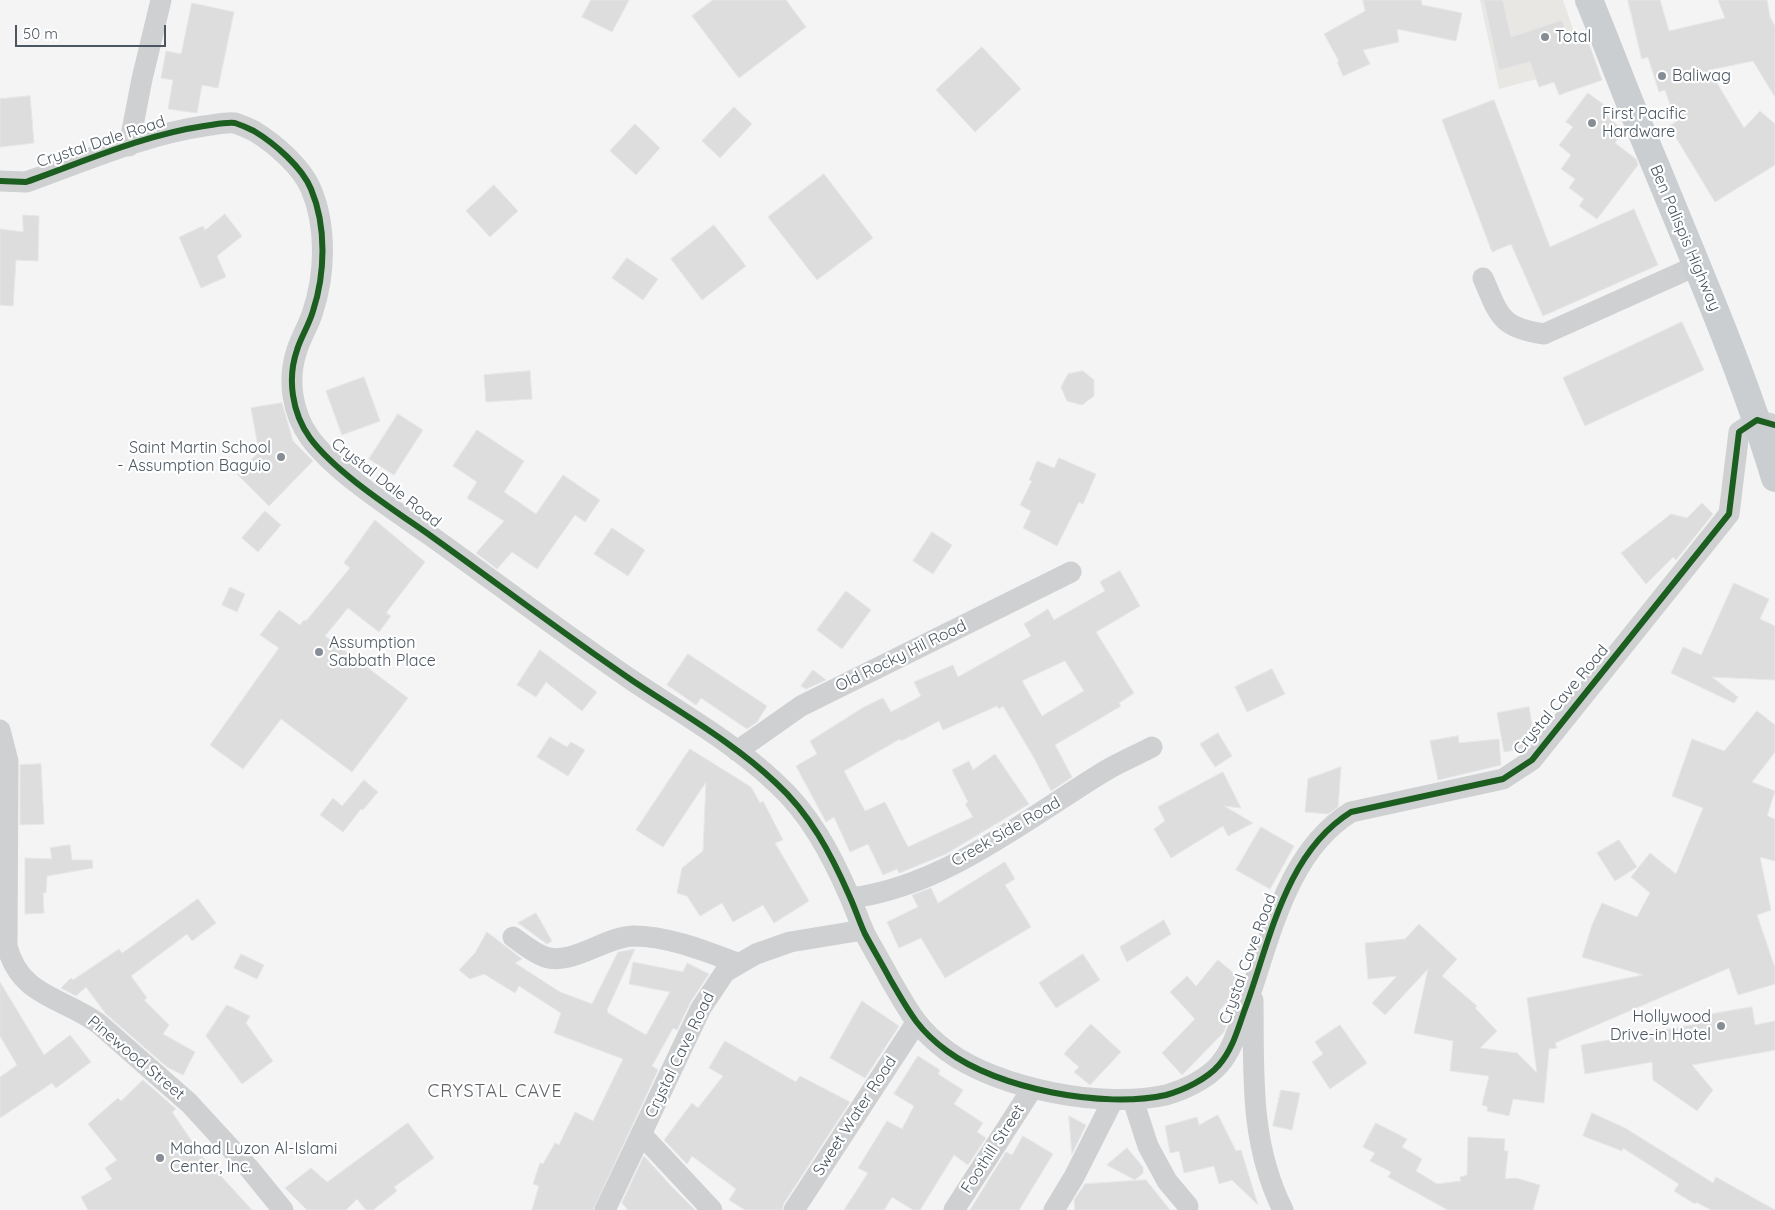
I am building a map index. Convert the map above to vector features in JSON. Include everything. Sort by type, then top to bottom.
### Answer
[{"type":"main road","name":"Ben Palispis Highway","points":[[1588,0],[1638,124],[1766,422],[1775,478]]},
{"type":"street","points":[[130,146],[142,79],[161,0]]},
{"type":"street","name":"Crystal Dale Road","points":[[0,181],[26,182],[184,129],[237,123],[254,131],[293,164],[310,186],[319,218],[322,247],[323,269],[313,312],[294,355],[291,390],[301,424],[310,438],[324,455],[382,501],[528,607],[737,751],[774,780],[798,805],[818,833],[851,898],[863,930]]},
{"type":"street","points":[[1482,278],[1504,321],[1523,331],[1544,334],[1698,265]]},
{"type":"street","name":"Crystal Cave Road","points":[[604,1210],[701,1008],[725,972],[737,963],[790,942],[863,930],[916,1023],[946,1051],[977,1070],[1032,1089],[1123,1100],[1170,1094],[1201,1080],[1217,1068],[1230,1049],[1253,987],[1270,933],[1291,882],[1324,833],[1351,812],[1503,779],[1519,771],[1532,760],[1719,530],[1729,514],[1739,432],[1766,422]]},
{"type":"street","name":"Old Rocky Hil Road","points":[[737,751],[801,706],[1071,572]]},
{"type":"street","name":"Pinewood Street","points":[[0,730],[8,761],[7,946],[11,961],[18,974],[42,994],[93,1020],[189,1103],[248,1167],[283,1210]]},
{"type":"street","name":"Creek Side Road","points":[[851,898],[884,893],[956,862],[1056,804],[1106,770],[1152,746]]},
{"type":"street","points":[[512,937],[534,952],[558,960],[614,939],[632,936],[663,940],[737,963]]},
{"type":"street","points":[[1253,987],[1254,1099],[1257,1124],[1268,1175],[1282,1210]]},
{"type":"street","name":"Sweet Water Road","points":[[794,1210],[916,1023]]},
{"type":"street","name":"Foothill Street","points":[[954,1210],[1032,1089]]},
{"type":"street","points":[[1054,1210],[1123,1100],[1167,1181],[1188,1206]]},
{"type":"street","points":[[641,1134],[712,1210]]},
{"type":"shaded area","points":[[1480,0],[1563,0],[1586,66],[1499,89]]},
{"type":"building","points":[[591,0],[629,0],[612,32],[582,17]]},
{"type":"building","points":[[713,0],[786,0],[806,27],[739,78],[692,16]]},
{"type":"building","points":[[1363,0],[1421,0],[1422,5],[1462,13],[1456,41],[1397,29],[1399,42],[1363,50],[1370,64],[1343,76],[1337,62],[1339,61],[1324,34],[1365,11]]},
{"type":"building","points":[[1484,0],[1503,0],[1511,37],[1562,20],[1570,44],[1587,38],[1602,80],[1559,95],[1554,82],[1539,87],[1530,62],[1499,70]]},
{"type":"building","points":[[1628,0],[1660,0],[1669,31],[1725,18],[1718,0],[1767,0],[1770,17],[1775,26],[1775,97],[1753,61],[1709,70],[1744,128],[1760,111],[1775,124],[1775,165],[1715,202],[1669,126],[1676,122],[1665,90],[1659,92],[1648,57],[1642,59]]},
{"type":"building","points":[[192,3],[234,12],[218,88],[202,85],[197,113],[168,109],[173,80],[161,78],[166,51],[181,54]]},
{"type":"building","points":[[982,47],[1021,89],[975,132],[936,90]]},
{"type":"building","points":[[1588,93],[1611,110],[1607,116],[1624,131],[1615,143],[1636,159],[1638,165],[1597,219],[1579,206],[1584,199],[1569,188],[1575,179],[1561,169],[1571,155],[1559,145],[1573,127],[1566,122]]},
{"type":"building","points":[[30,96],[34,143],[0,147],[0,99]]},
{"type":"building","points":[[1494,100],[1550,247],[1634,209],[1658,265],[1543,316],[1511,244],[1492,252],[1442,120]]},
{"type":"building","points":[[734,107],[752,124],[720,158],[702,141]]},
{"type":"building","points":[[635,124],[660,148],[636,175],[610,151]]},
{"type":"building","points":[[824,174],[873,238],[817,280],[768,217]]},
{"type":"building","points":[[494,185],[518,211],[490,237],[466,211]]},
{"type":"building","points":[[225,214],[242,236],[217,256],[226,277],[201,288],[179,237],[203,226],[205,230]]},
{"type":"building","points":[[23,215],[39,216],[38,261],[16,260],[13,306],[0,305],[0,229],[23,232]]},
{"type":"building","points":[[714,225],[746,266],[702,300],[671,259]]},
{"type":"building","points":[[627,258],[658,279],[643,300],[612,278]]},
{"type":"building","points":[[1682,322],[1704,370],[1585,426],[1563,378]]},
{"type":"building","points":[[530,371],[532,399],[486,402],[484,375]]},
{"type":"building","points":[[1083,371],[1094,380],[1094,396],[1082,405],[1067,401],[1061,387],[1068,374]]},
{"type":"building","points":[[364,377],[380,421],[342,435],[326,391]]},
{"type":"building","name":"Saint Martin School - Assumption Baguio","points":[[282,403],[293,441],[313,461],[269,506],[237,474],[259,452],[251,408]]},
{"type":"building","points":[[398,414],[423,430],[394,475],[369,459]]},
{"type":"building","points":[[477,430],[524,461],[504,492],[536,514],[563,475],[600,500],[585,522],[575,515],[537,569],[512,552],[497,569],[476,553],[504,521],[467,498],[477,482],[453,466]]},
{"type":"building","points":[[1059,458],[1096,474],[1083,504],[1079,502],[1057,546],[1023,528],[1031,511],[1020,505],[1032,481],[1029,480],[1037,461],[1054,468]]},
{"type":"building","points":[[1702,503],[1713,514],[1676,560],[1673,557],[1646,584],[1621,553],[1671,514],[1687,518]]},
{"type":"building","points":[[265,511],[281,525],[258,552],[242,538]]},
{"type":"building","points":[[375,520],[425,562],[386,613],[391,616],[379,632],[348,608],[325,636],[408,698],[352,772],[281,719],[243,769],[210,745],[279,648],[260,635],[279,610],[300,625],[304,620],[306,621],[350,568],[344,563]]},
{"type":"building","points":[[612,528],[645,550],[628,576],[594,554]]},
{"type":"building","points":[[932,532],[952,545],[933,574],[913,561]]},
{"type":"building","points":[[1120,571],[1140,606],[1096,632],[1134,693],[1119,703],[1121,706],[1055,745],[1072,777],[1051,791],[1033,756],[1003,706],[999,709],[997,706],[943,730],[939,721],[901,741],[900,739],[844,771],[865,811],[885,802],[908,847],[973,817],[965,804],[968,802],[952,770],[969,761],[973,770],[995,754],[1029,804],[946,854],[899,873],[897,869],[883,875],[868,844],[850,852],[834,817],[826,822],[796,766],[817,754],[810,741],[864,707],[883,698],[891,712],[921,696],[914,682],[953,665],[958,677],[1031,636],[1024,624],[1048,609],[1054,620],[1105,591],[1100,582]],"holes":[[[1065,661],[1084,691],[1042,716],[1022,681]]]},
{"type":"building","points":[[1734,583],[1769,599],[1760,619],[1775,626],[1775,680],[1712,677],[1738,697],[1734,703],[1671,673],[1683,647],[1701,655]]},
{"type":"building","points":[[230,587],[245,594],[237,612],[222,605]]},
{"type":"building","points":[[846,591],[871,610],[842,649],[817,630]]},
{"type":"building","points":[[540,650],[597,692],[582,711],[546,682],[536,697],[517,685]]},
{"type":"building","points":[[688,654],[767,706],[757,722],[747,729],[701,698],[696,705],[667,685]]},
{"type":"building","points":[[1272,669],[1285,694],[1247,712],[1235,687]]},
{"type":"building","points":[[813,670],[826,680],[806,689],[801,686]]},
{"type":"building","points":[[1529,707],[1534,738],[1526,748],[1504,752],[1497,713]]},
{"type":"building","points":[[1757,711],[1775,725],[1775,752],[1752,782],[1775,791],[1767,816],[1775,819],[1775,861],[1760,857],[1771,910],[1757,915],[1775,968],[1775,984],[1738,995],[1729,968],[1555,1043],[1557,1048],[1549,1049],[1544,1103],[1513,1099],[1509,1116],[1487,1111],[1488,1107],[1482,1105],[1489,1076],[1450,1071],[1453,1041],[1414,1033],[1428,969],[1385,1015],[1372,1003],[1397,976],[1368,979],[1365,943],[1405,939],[1419,924],[1457,959],[1442,976],[1477,1006],[1475,1008],[1497,1031],[1480,1048],[1517,1053],[1537,1073],[1527,998],[1643,975],[1582,957],[1592,925],[1602,903],[1637,917],[1650,893],[1631,877],[1650,853],[1676,874],[1703,808],[1672,796],[1692,739],[1724,751]]},
{"type":"building","points":[[1218,733],[1232,756],[1215,767],[1200,744]]},
{"type":"building","points":[[1458,736],[1459,743],[1499,739],[1501,765],[1438,780],[1430,741]]},
{"type":"building","points":[[550,737],[567,747],[571,742],[585,750],[568,776],[537,757]]},
{"type":"building","points":[[690,749],[751,787],[760,803],[763,801],[783,840],[775,843],[809,901],[774,923],[763,905],[733,922],[722,903],[700,916],[687,896],[677,893],[682,868],[703,851],[706,782],[663,847],[636,830]]},
{"type":"building","points":[[41,764],[44,824],[20,825],[20,765]]},
{"type":"building","points":[[1341,767],[1338,807],[1328,814],[1305,812],[1308,779]]},
{"type":"building","points":[[1223,772],[1241,808],[1224,806],[1253,823],[1228,836],[1223,826],[1171,858],[1154,829],[1165,821],[1158,807]]},
{"type":"building","points":[[364,780],[378,792],[363,810],[361,809],[343,832],[320,815],[333,798],[342,806]]},
{"type":"building","points":[[1261,827],[1294,846],[1270,889],[1236,870]]},
{"type":"building","points":[[1619,840],[1637,867],[1615,881],[1597,853]]},
{"type":"building","points":[[70,845],[72,860],[92,860],[93,868],[47,876],[46,893],[43,893],[44,913],[25,914],[25,858],[52,859],[50,848]]},
{"type":"building","points":[[1005,862],[1015,879],[1005,885],[1031,927],[945,978],[921,938],[899,948],[887,922],[918,907],[912,895],[931,888],[938,903]]},
{"type":"building","points":[[198,899],[216,923],[192,941],[187,934],[131,976],[147,998],[144,1000],[169,1025],[163,1034],[195,1052],[183,1075],[167,1067],[106,1014],[86,987],[76,996],[61,988],[71,978],[73,980],[119,949],[122,953]]},
{"type":"building","points":[[536,913],[552,941],[547,944],[518,923]]},
{"type":"building","points":[[1164,920],[1171,934],[1127,962],[1120,947]]},
{"type":"building","points":[[487,932],[522,959],[515,963],[560,992],[592,1004],[618,952],[635,949],[607,1010],[608,1013],[646,1035],[670,992],[629,984],[633,962],[683,972],[687,963],[709,974],[691,1001],[677,1030],[673,1028],[652,1066],[658,1070],[593,1210],[532,1210],[539,1186],[533,1184],[540,1163],[543,1164],[555,1143],[559,1145],[575,1112],[593,1121],[623,1059],[554,1033],[561,1013],[519,986],[515,993],[484,974],[470,979],[459,970],[475,953]]},
{"type":"building","points":[[241,954],[264,965],[257,979],[234,968]]},
{"type":"building","points":[[1083,954],[1100,980],[1056,1008],[1039,983]]},
{"type":"building","points":[[1218,960],[1242,980],[1239,989],[1219,1011],[1228,1021],[1224,1032],[1182,1075],[1162,1053],[1195,1019],[1170,992],[1187,976],[1196,986]]},
{"type":"building","points":[[0,982],[44,1055],[70,1035],[91,1062],[56,1088],[52,1083],[0,1118],[0,1077],[17,1065],[0,1036]]},
{"type":"building","points":[[862,1001],[899,1026],[865,1078],[830,1058]]},
{"type":"building","points":[[227,1005],[250,1016],[246,1023],[273,1061],[242,1084],[206,1036]]},
{"type":"building","points":[[1752,1007],[1755,1025],[1775,1021],[1775,1050],[1692,1065],[1713,1090],[1697,1111],[1653,1080],[1652,1062],[1585,1074],[1581,1045],[1702,1023],[1701,1016]]},
{"type":"building","points":[[1091,1024],[1121,1052],[1090,1085],[1074,1072],[1079,1067],[1064,1054]]},
{"type":"building","points":[[1340,1025],[1367,1063],[1330,1089],[1312,1062],[1323,1054],[1315,1042]]},
{"type":"building","points":[[725,1041],[796,1082],[800,1076],[850,1102],[784,1203],[782,1210],[745,1210],[729,1200],[736,1189],[692,1156],[687,1164],[664,1140],[692,1103],[698,1108],[723,1076],[709,1068]]},
{"type":"building","points":[[918,1056],[940,1070],[938,1074],[963,1090],[954,1104],[983,1123],[977,1132],[986,1138],[968,1165],[954,1155],[920,1210],[913,1210],[892,1197],[884,1210],[844,1210],[868,1173],[858,1168],[887,1121],[902,1129],[914,1106],[894,1094]]},
{"type":"building","points":[[143,1080],[176,1109],[172,1112],[208,1165],[209,1163],[252,1210],[88,1210],[81,1197],[112,1179],[105,1168],[117,1160],[88,1124],[118,1098],[121,1101]]},
{"type":"building","points":[[1281,1090],[1300,1093],[1292,1130],[1273,1126]]},
{"type":"building","points":[[1592,1113],[1625,1128],[1713,1183],[1716,1177],[1775,1210],[1711,1210],[1696,1202],[1695,1204],[1674,1191],[1679,1184],[1623,1148],[1622,1151],[1583,1136]]},
{"type":"building","points":[[1218,1115],[1236,1151],[1241,1150],[1258,1205],[1232,1180],[1219,1184],[1214,1166],[1184,1173],[1179,1151],[1170,1153],[1165,1126],[1197,1117],[1199,1125]]},
{"type":"building","points":[[1069,1116],[1086,1125],[1072,1154]]},
{"type":"building","points":[[408,1123],[434,1158],[394,1187],[397,1191],[373,1210],[366,1210],[357,1199],[346,1210],[307,1210],[285,1188],[311,1168],[327,1182]]},
{"type":"building","points":[[1376,1123],[1407,1139],[1402,1147],[1422,1159],[1416,1171],[1437,1184],[1461,1181],[1460,1177],[1467,1175],[1468,1137],[1505,1139],[1504,1151],[1508,1151],[1505,1179],[1516,1178],[1540,1185],[1533,1210],[1448,1210],[1388,1177],[1391,1172],[1370,1161],[1375,1153],[1363,1147]]},
{"type":"building","points":[[1023,1136],[1053,1154],[1019,1210],[970,1210],[1006,1152],[1012,1155]]},
{"type":"building","points":[[1127,1148],[1143,1167],[1143,1173],[1135,1180],[1107,1165]]},
{"type":"building","points":[[644,1156],[695,1210],[628,1210],[622,1203]]},
{"type":"building","points":[[1146,1180],[1170,1210],[1075,1210],[1074,1200],[1085,1184]]},
{"type":"cycle path","points":[[0,181],[26,182],[136,142],[181,130],[223,123],[235,123],[252,130],[278,149],[294,164],[307,181],[316,204],[322,235],[322,266],[317,297],[299,345],[292,372],[295,407],[310,438],[350,478],[383,503],[607,663],[725,742],[760,768],[788,795],[818,835],[842,880],[865,934],[902,1000],[928,1035],[947,1051],[994,1076],[1052,1093],[1083,1097],[1141,1099],[1166,1095],[1180,1090],[1195,1083],[1214,1070],[1224,1059],[1232,1045],[1272,928],[1295,874],[1310,851],[1329,829],[1351,812],[1503,779],[1532,760],[1729,514],[1739,432],[1757,420],[1775,425]]},
{"type":"place","name":"Total","points":[[1545,37]]},
{"type":"place","name":"Baliwag","points":[[1662,76]]},
{"type":"place","name":"First Pacific Hardware","points":[[1592,123]]},
{"type":"place","name":"Saint Martin School - Assumption Baguio","points":[[281,457]]},
{"type":"place","name":"Assumption Sabbath Place","points":[[319,652]]},
{"type":"place","name":"Hollywood Drive-in Hotel","points":[[1721,1026]]},
{"type":"place","name":"Mahad Luzon Al-Islami Center, Inc.","points":[[160,1158]]},
{"type":"district","name":"CRYSTAL CAVE","points":[[495,1092]]}]
